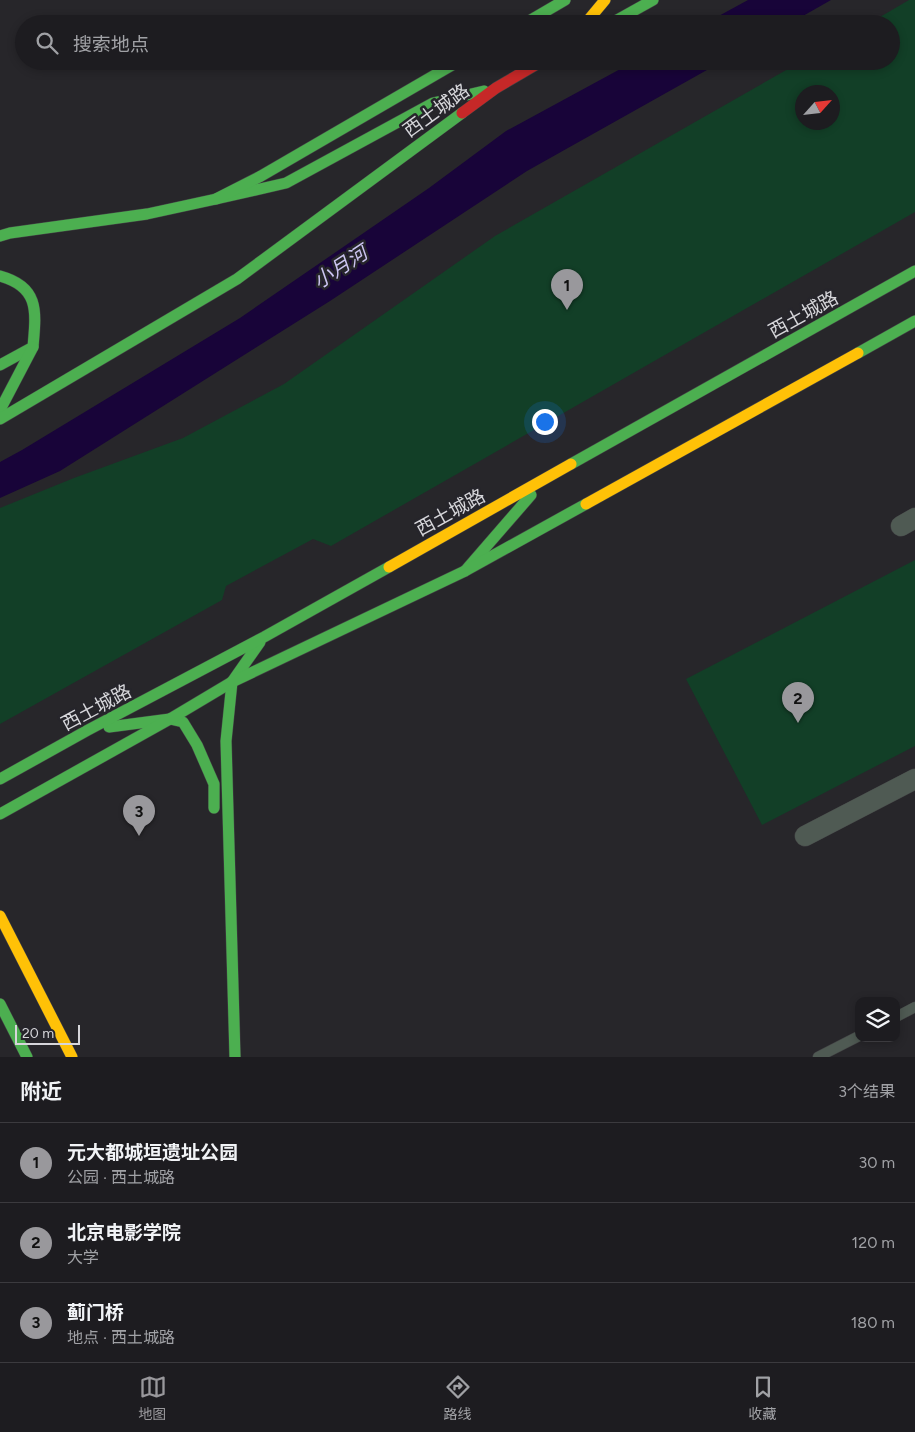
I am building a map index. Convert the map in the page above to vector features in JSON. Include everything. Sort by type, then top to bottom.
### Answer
[{"type":"main road","points":[[539,15],[565,0]]},
{"type":"main road","points":[[592,15],[605,0]]},
{"type":"main road","points":[[626,15],[653,0]]},
{"type":"main road","name":"西土城路","points":[[216,199],[261,176],[444,70]]},
{"type":"main road","name":"西土城路","points":[[0,419],[237,279],[496,88],[527,70]]},
{"type":"main road","points":[[0,236],[147,214],[286,182],[433,103],[496,88]]},
{"type":"main road","name":"西土城路","points":[[0,779],[264,637],[915,271]]},
{"type":"main road","points":[[0,276],[18,282],[31,296],[35,322],[33,347],[0,410]]},
{"type":"main road","points":[[0,814],[232,682],[464,571],[915,321]]},
{"type":"main road","points":[[0,365],[33,347]]},
{"type":"main road","points":[[464,571],[544,480]]},
{"type":"main road","points":[[236,1057],[226,741],[232,682],[264,637]]},
{"type":"main road","points":[[88,730],[170,719],[183,722],[197,745],[214,784],[214,823]]},
{"type":"main road","points":[[0,916],[72,1057]]},
{"type":"main road","points":[[0,1004],[27,1057]]},
{"type":"street","points":[[805,836],[915,779]]},
{"type":"lane","points":[[900,1015],[915,1007]]},
{"type":"lane","points":[[818,1057],[855,1038]]},
{"type":"green space","points":[[909,0],[915,0],[915,212],[331,546],[313,539],[226,586],[222,600],[0,724],[0,508],[74,478],[183,438],[284,384],[495,236],[786,70],[900,70],[900,15],[883,15]]},
{"type":"green space","points":[[915,560],[915,746],[762,825],[686,679]]},
{"type":"water","points":[[748,0],[831,0],[805,15],[720,15]]},
{"type":"water","name":"小月河","points":[[618,70],[707,70],[527,171],[330,301],[60,471],[0,498],[0,462],[240,318],[429,188],[506,131]]},
{"type":"traffic: fast","points":[[539,15],[565,0]]},
{"type":"traffic: fast","points":[[626,15],[653,0]]},
{"type":"traffic: fast","points":[[0,236],[147,214],[216,199],[261,176],[444,70]]},
{"type":"traffic: fast","points":[[216,199],[286,183],[433,103],[484,91]]},
{"type":"traffic: fast","points":[[0,419],[237,279],[462,113]]},
{"type":"traffic: fast","points":[[571,464],[915,271]]},
{"type":"traffic: fast","points":[[0,276],[13,281],[29,294],[33,302],[35,323],[33,347],[0,365]]},
{"type":"traffic: fast","points":[[858,353],[915,321]]},
{"type":"traffic: fast","points":[[0,410],[33,347]]},
{"type":"traffic: fast","points":[[465,571],[531,495]]},
{"type":"traffic: fast","points":[[0,814],[232,682],[465,571],[586,504]]},
{"type":"traffic: fast","points":[[0,779],[264,637],[389,567]]},
{"type":"traffic: fast","points":[[232,682],[260,642]]},
{"type":"traffic: fast","points":[[232,682],[226,741],[235,1057]]},
{"type":"traffic: fast","points":[[170,719],[183,722],[197,745],[214,784],[214,808]]},
{"type":"traffic: fast","points":[[109,727],[170,719]]},
{"type":"traffic: fast","points":[[0,1004],[27,1057]]},
{"type":"traffic: slow","points":[[592,15],[605,0]]},
{"type":"traffic: slow","points":[[586,504],[858,353]]},
{"type":"traffic: slow","points":[[389,567],[571,464]]},
{"type":"traffic: slow","points":[[0,916],[72,1057]]},
{"type":"traffic: jam","points":[[462,113],[496,88],[527,70]]},
{"type":"place","name":"元大都城垣遗址公园","points":[[567,310]]},
{"type":"place","name":"北京电影学院","points":[[798,723]]},
{"type":"place","name":"蓟门桥","points":[[139,836]]}]
